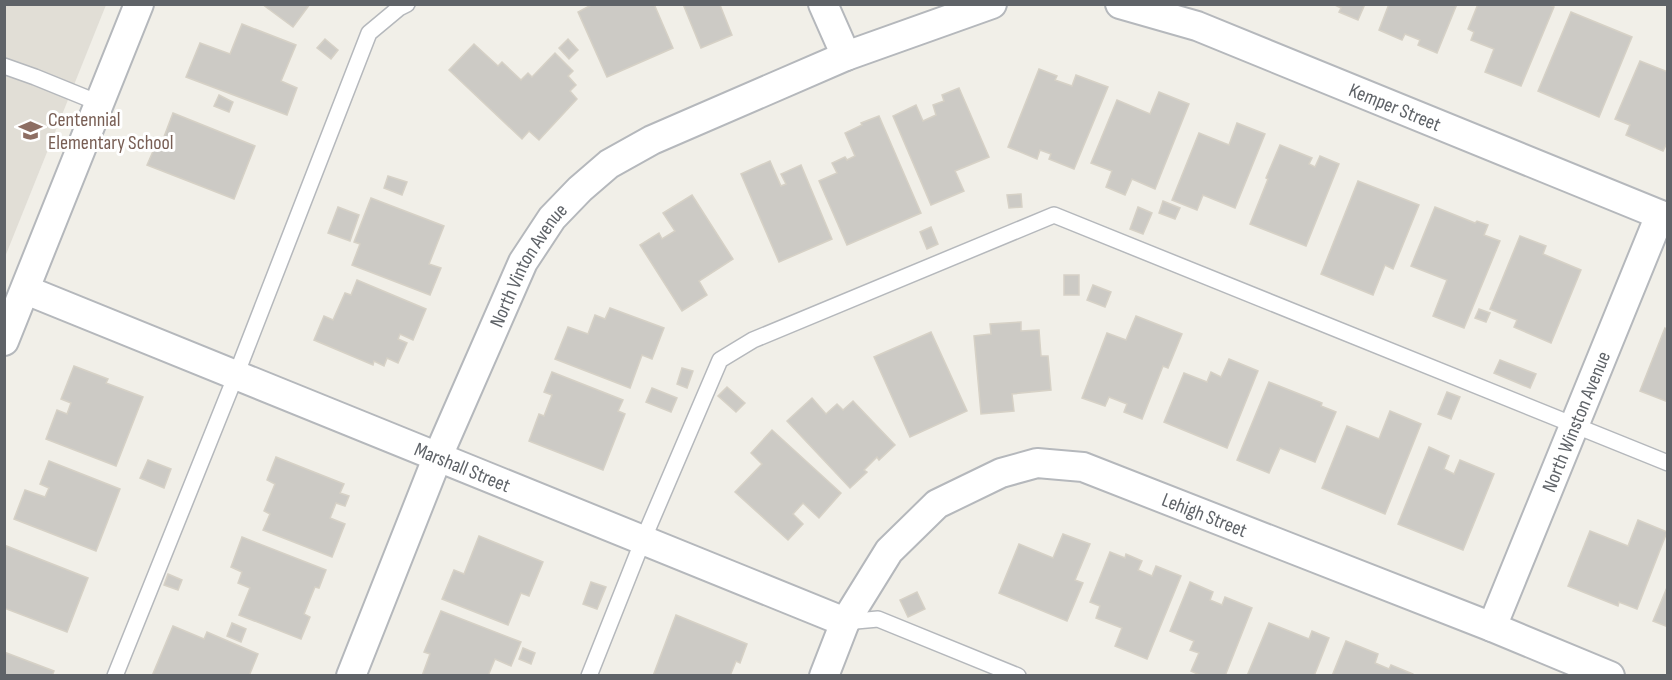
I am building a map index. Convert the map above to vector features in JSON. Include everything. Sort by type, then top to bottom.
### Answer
[{"type":"street","points":[[4,341],[139,4]]},
{"type":"street","points":[[823,4],[846,56],[992,4]]},
{"type":"street","name":"Kemper Street","points":[[1120,4],[1197,26],[1664,216]]},
{"type":"street","name":"North Vinton Avenue","points":[[351,675],[438,456],[523,262],[552,218],[609,164],[652,140],[846,56]]},
{"type":"street","name":"North Winston Avenue","points":[[1492,627],[1664,216]]},
{"type":"street","name":"Marshall Street","points":[[26,290],[845,622]]},
{"type":"street","name":"Lehigh Street","points":[[845,622],[889,551],[937,504],[1001,473],[1037,463],[1083,467],[1610,675]]},
{"type":"street","points":[[824,675],[845,622]]},
{"type":"lane","points":[[115,675],[236,375],[369,33],[407,4]]},
{"type":"lane","points":[[4,66],[99,103]]},
{"type":"lane","points":[[588,675],[720,360],[753,340],[1054,215],[1668,463]]},
{"type":"lane","points":[[845,622],[878,619],[1018,675]]},
{"type":"shaded area","name":"Centennial Elementary School","points":[[5,5],[106,5],[5,257]]},
{"type":"building","points":[[262,4],[310,4],[293,27]]},
{"type":"building","points":[[593,4],[654,4],[673,48],[607,77],[578,12]]},
{"type":"building","points":[[683,4],[722,4],[720,5],[732,35],[701,48]]},
{"type":"building","points":[[1333,4],[1365,4],[1358,20],[1339,12],[1341,8]]},
{"type":"building","points":[[1389,4],[1457,4],[1437,53],[1418,45],[1420,40],[1405,34],[1402,40],[1379,30]]},
{"type":"building","points":[[1478,4],[1547,4],[1554,7],[1521,86],[1485,72],[1494,49],[1471,40],[1474,32],[1468,29]]},
{"type":"building","points":[[1571,12],[1632,37],[1599,117],[1538,91]]},
{"type":"building","points":[[242,24],[296,45],[281,81],[297,88],[287,115],[186,77],[200,43],[230,54]]},
{"type":"building","points":[[325,39],[338,50],[331,59],[317,48]]},
{"type":"building","points":[[568,39],[578,50],[569,59],[559,48]]},
{"type":"building","points":[[474,44],[498,66],[502,62],[521,80],[528,73],[532,77],[555,53],[573,71],[568,76],[576,85],[570,91],[577,99],[539,140],[529,131],[522,139],[449,70]]},
{"type":"building","points":[[1640,61],[1668,72],[1668,141],[1663,151],[1626,135],[1630,125],[1615,119]]},
{"type":"building","points":[[1039,69],[1057,76],[1055,80],[1072,86],[1076,75],[1108,87],[1074,169],[1049,159],[1051,154],[1040,150],[1037,159],[1008,147]]},
{"type":"building","points":[[959,88],[989,157],[955,171],[964,191],[931,205],[893,116],[916,105],[923,121],[936,115],[933,105],[944,101],[942,95]]},
{"type":"building","points":[[1159,92],[1189,104],[1155,189],[1132,179],[1125,195],[1106,187],[1112,171],[1091,163],[1117,100],[1150,114]]},
{"type":"building","points":[[219,95],[233,102],[229,112],[214,106]]},
{"type":"building","points":[[173,113],[255,146],[234,199],[147,165],[154,149],[159,150]]},
{"type":"building","points":[[879,116],[921,213],[847,245],[819,181],[837,173],[832,163],[845,157],[847,160],[855,156],[845,133]]},
{"type":"building","points":[[1237,123],[1265,134],[1235,208],[1203,195],[1197,210],[1172,200],[1199,133],[1229,145]]},
{"type":"building","points":[[1280,145],[1312,158],[1309,164],[1315,167],[1320,156],[1339,164],[1306,246],[1250,224]]},
{"type":"building","points":[[770,161],[781,186],[786,184],[781,174],[801,165],[832,239],[779,262],[741,174]]},
{"type":"building","points":[[388,176],[407,182],[402,195],[384,188]]},
{"type":"building","points":[[1358,181],[1419,205],[1393,269],[1385,265],[1373,295],[1321,274]]},
{"type":"building","points":[[1021,194],[1022,207],[1009,208],[1007,195]]},
{"type":"building","points":[[692,195],[733,259],[699,281],[707,295],[682,311],[640,245],[659,233],[662,239],[675,231],[663,213]]},
{"type":"building","points":[[371,198],[444,226],[429,264],[441,268],[430,295],[352,265],[360,244],[354,242]]},
{"type":"building","points":[[1163,201],[1180,208],[1175,219],[1159,213]]},
{"type":"building","points":[[338,207],[359,215],[350,241],[328,233]]},
{"type":"building","points":[[1138,207],[1152,213],[1143,234],[1130,229]]},
{"type":"building","points":[[1435,207],[1475,223],[1477,221],[1488,225],[1484,235],[1500,241],[1464,328],[1433,316],[1447,280],[1411,266]]},
{"type":"building","points":[[931,227],[938,244],[927,249],[920,232]]},
{"type":"building","points":[[1520,236],[1546,246],[1543,254],[1581,270],[1551,343],[1514,327],[1517,320],[1490,309]]},
{"type":"building","points":[[1064,275],[1079,275],[1079,295],[1064,295]]},
{"type":"building","points":[[357,280],[426,309],[413,340],[400,334],[398,339],[407,343],[398,363],[387,358],[384,366],[374,361],[373,365],[314,340],[324,316],[333,320],[345,293],[351,295]]},
{"type":"building","points":[[1093,285],[1111,292],[1105,307],[1087,300]]},
{"type":"building","points":[[610,308],[664,328],[652,359],[642,355],[630,388],[555,359],[568,327],[588,334],[595,315],[605,319]]},
{"type":"building","points":[[1479,309],[1490,313],[1486,322],[1475,318]]},
{"type":"building","points":[[1136,316],[1182,334],[1168,368],[1163,366],[1142,419],[1124,412],[1127,404],[1109,397],[1105,406],[1082,398],[1107,333],[1126,340]]},
{"type":"building","points":[[1021,322],[1021,331],[1039,330],[1041,356],[1048,356],[1051,390],[1012,394],[1014,411],[981,414],[974,336],[991,334],[990,324]]},
{"type":"building","points":[[1665,328],[1668,330],[1668,402],[1640,391]]},
{"type":"building","points":[[931,332],[967,411],[910,437],[874,357]]},
{"type":"building","points":[[1229,359],[1258,371],[1227,448],[1164,422],[1184,373],[1207,382],[1211,372],[1221,377]]},
{"type":"building","points":[[1500,360],[1536,374],[1530,388],[1494,373]]},
{"type":"building","points":[[74,366],[108,379],[106,383],[143,397],[116,466],[46,439],[57,410],[67,414],[71,403],[61,399]]},
{"type":"building","points":[[682,368],[693,371],[687,388],[677,384]]},
{"type":"building","points":[[552,372],[623,400],[618,411],[625,414],[603,470],[529,441],[539,414],[544,416],[552,395],[544,392]]},
{"type":"building","points":[[1269,382],[1322,403],[1321,406],[1336,412],[1315,462],[1280,448],[1269,473],[1237,460]]},
{"type":"building","points":[[727,387],[745,403],[736,412],[718,396]]},
{"type":"building","points":[[652,388],[677,398],[671,412],[646,402]]},
{"type":"building","points":[[1447,392],[1460,397],[1451,419],[1438,414]]},
{"type":"building","points":[[812,398],[826,414],[837,404],[843,410],[853,401],[895,445],[879,460],[877,457],[864,470],[867,472],[850,488],[787,421]]},
{"type":"building","points":[[1390,411],[1421,424],[1385,514],[1322,488],[1347,426],[1379,439]]},
{"type":"building","points":[[772,430],[841,493],[819,518],[803,503],[793,514],[803,524],[788,540],[735,492],[762,464],[751,453]]},
{"type":"building","points":[[1429,447],[1449,456],[1444,469],[1454,474],[1460,460],[1494,474],[1463,550],[1398,524]]},
{"type":"building","points":[[276,457],[344,484],[340,493],[349,496],[345,506],[336,503],[330,518],[345,524],[332,557],[263,530],[270,514],[264,511],[275,484],[267,480]]},
{"type":"building","points":[[148,460],[171,469],[164,488],[140,478]]},
{"type":"building","points":[[49,461],[120,489],[96,551],[14,519],[25,490],[45,497],[49,488],[40,484]]},
{"type":"building","points":[[1638,520],[1667,532],[1637,609],[1619,602],[1618,606],[1568,586],[1590,531],[1628,546]]},
{"type":"building","points":[[1063,534],[1090,544],[1075,580],[1083,583],[1067,621],[999,593],[1019,544],[1053,558]]},
{"type":"building","points":[[479,536],[543,562],[529,596],[521,593],[508,625],[442,599],[454,570],[464,574]]},
{"type":"building","points":[[242,537],[326,570],[319,588],[315,587],[304,614],[310,617],[301,639],[239,615],[250,588],[238,583],[242,572],[231,567]]},
{"type":"building","points":[[4,545],[88,578],[67,632],[4,608]]},
{"type":"building","points":[[1110,552],[1125,558],[1126,554],[1142,561],[1138,570],[1152,576],[1156,566],[1181,576],[1147,659],[1115,646],[1122,628],[1096,618],[1100,606],[1090,602]]},
{"type":"building","points":[[168,574],[182,580],[178,590],[164,585]]},
{"type":"building","points":[[591,582],[606,587],[597,609],[583,604]]},
{"type":"building","points":[[1190,582],[1213,592],[1210,600],[1222,605],[1225,597],[1252,608],[1225,676],[1202,676],[1191,671],[1199,653],[1190,650],[1194,641],[1170,631]]},
{"type":"building","points":[[1668,585],[1668,627],[1653,621]]},
{"type":"building","points":[[917,592],[925,609],[908,617],[900,600]]},
{"type":"building","points":[[441,611],[521,642],[511,666],[495,659],[488,676],[422,676],[430,654],[424,652]]},
{"type":"building","points":[[676,615],[747,644],[740,663],[736,661],[730,676],[653,676]]},
{"type":"building","points":[[232,623],[246,629],[241,642],[227,636]]},
{"type":"building","points":[[1269,623],[1309,639],[1312,631],[1329,638],[1314,676],[1247,676]]},
{"type":"building","points":[[173,626],[204,639],[207,632],[258,654],[249,676],[152,676]]},
{"type":"building","points":[[1346,641],[1378,654],[1375,663],[1389,669],[1391,665],[1413,676],[1332,676]]},
{"type":"building","points":[[523,648],[535,653],[531,664],[519,659]]},
{"type":"building","points":[[4,652],[54,671],[52,676],[4,676]]},
{"type":"place","name":"Centennial Elementary School","points":[[30,131]]}]
